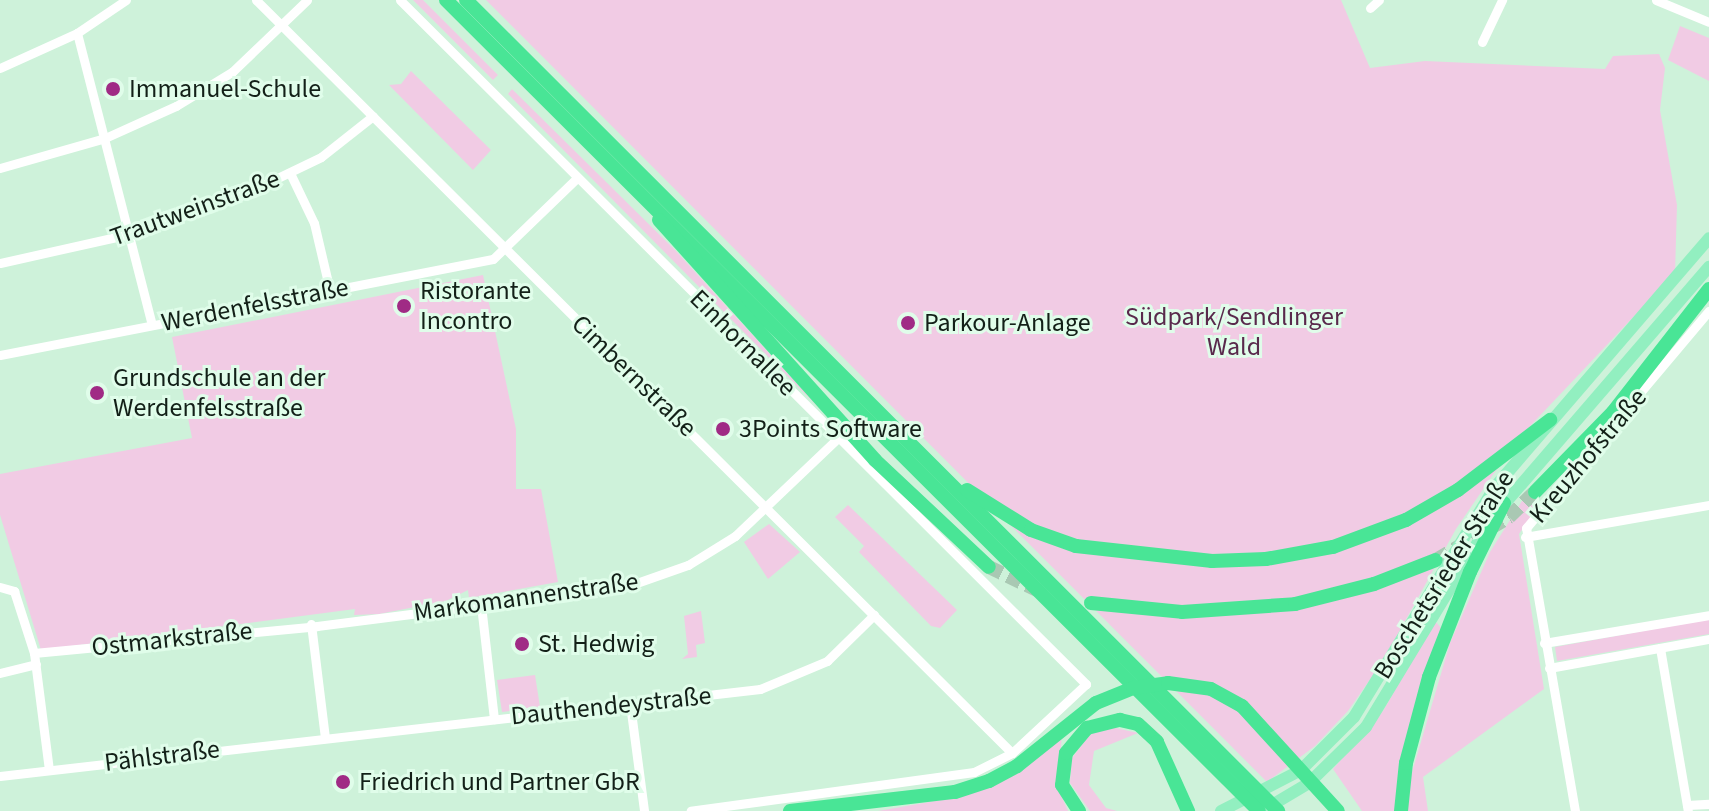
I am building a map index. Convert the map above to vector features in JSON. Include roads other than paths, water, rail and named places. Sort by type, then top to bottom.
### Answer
[{"type":"highway","points":[[446,0],[1260,811]]},
{"type":"highway","points":[[466,0],[1278,811]]},
{"type":"highway","points":[[652,205],[661,227],[794,374],[875,460],[989,567]]},
{"type":"highway","points":[[1535,492],[1613,412],[1709,290]]},
{"type":"highway","points":[[939,471],[1005,517],[1076,546],[1185,560],[1266,559],[1333,547],[1406,520],[1458,490],[1550,420]]},
{"type":"highway","points":[[1401,811],[1406,763],[1429,677],[1470,572],[1504,503]]},
{"type":"highway","points":[[1091,603],[1182,612],[1295,604],[1374,584],[1436,560]]},
{"type":"highway","points":[[790,811],[955,792],[989,781],[1096,703],[1150,685],[1187,685],[1228,696],[1273,735],[1336,808]]},
{"type":"highway","points":[[1079,811],[1062,785],[1066,753],[1087,728],[1120,720],[1138,724],[1157,742],[1188,811]]},
{"type":"main road","name":"Boschetsrieder Straße","points":[[1221,811],[1301,770],[1354,717],[1463,535],[1550,420],[1709,238]]},
{"type":"main road","name":"Boschetsrieder Straße","points":[[1260,811],[1309,783],[1366,727],[1504,503],[1709,267]]},
{"type":"street","points":[[0,68],[77,33],[126,0]]},
{"type":"street","name":"Cimbernstraße","points":[[256,0],[1012,753]]},
{"type":"street","points":[[0,168],[105,138],[142,124],[232,72],[307,0]]},
{"type":"street","name":"Einhornallee","points":[[400,0],[1086,684],[1012,753]]},
{"type":"street","points":[[1370,8],[1379,0]]},
{"type":"street","points":[[1482,42],[1502,0]]},
{"type":"street","points":[[1656,0],[1709,22]]},
{"type":"street","points":[[77,33],[152,325]]},
{"type":"street","name":"Trautweinstraße","points":[[0,263],[130,234],[290,173],[355,135],[373,116]]},
{"type":"street","points":[[290,173],[314,223],[330,291]]},
{"type":"street","points":[[506,248],[577,178]]},
{"type":"street","name":"Werdenfelsstraße","points":[[0,355],[493,259],[506,248]]},
{"type":"street","name":"Kreuzhofstraße","points":[[1575,811],[1525,537],[1531,519],[1709,311]]},
{"type":"street","name":"Markomannenstraße","points":[[311,624],[594,593],[658,578],[715,549],[767,508],[837,439]]},
{"type":"street","points":[[1525,537],[1709,505]]},
{"type":"street","points":[[0,587],[11,587],[35,659],[49,770]]},
{"type":"street","points":[[481,605],[494,719]]},
{"type":"street","name":"Dauthendeystraße","points":[[325,738],[773,686],[827,661],[874,615]]},
{"type":"street","points":[[1544,643],[1709,615]]},
{"type":"street","points":[[311,624],[325,738]]},
{"type":"street","name":"Ostmarkstraße","points":[[0,673],[35,659],[311,624]]},
{"type":"street","points":[[1549,668],[1709,639]]},
{"type":"street","points":[[1660,648],[1688,808],[1709,804]]},
{"type":"street","points":[[630,704],[644,811]]},
{"type":"street","name":"Pählstraße","points":[[0,776],[325,738]]},
{"type":"street","points":[[691,811],[957,777],[1012,753]]},
{"type":"tunnel","points":[[1436,560],[1509,517],[1535,492]]},
{"type":"tunnel","points":[[989,567],[1039,591]]},
{"type":"place","name":"Immanuel-Schule","points":[[113,89]]},
{"type":"place","name":"Ristorante Incontro","points":[[404,306]]},
{"type":"place","name":"Parkour-Anlage","points":[[908,323]]},
{"type":"place","name":"Grundschule an der Werdenfelsstraße","points":[[97,393]]},
{"type":"place","name":"3Points Software","points":[[723,429]]},
{"type":"place","name":"St. Hedwig","points":[[522,644]]},
{"type":"place","name":"Friedrich und Partner GbR","points":[[343,782]]},
{"type":"park label","name":"Südpark/Sendlinger Wald","points":[[1234,332]]}]
